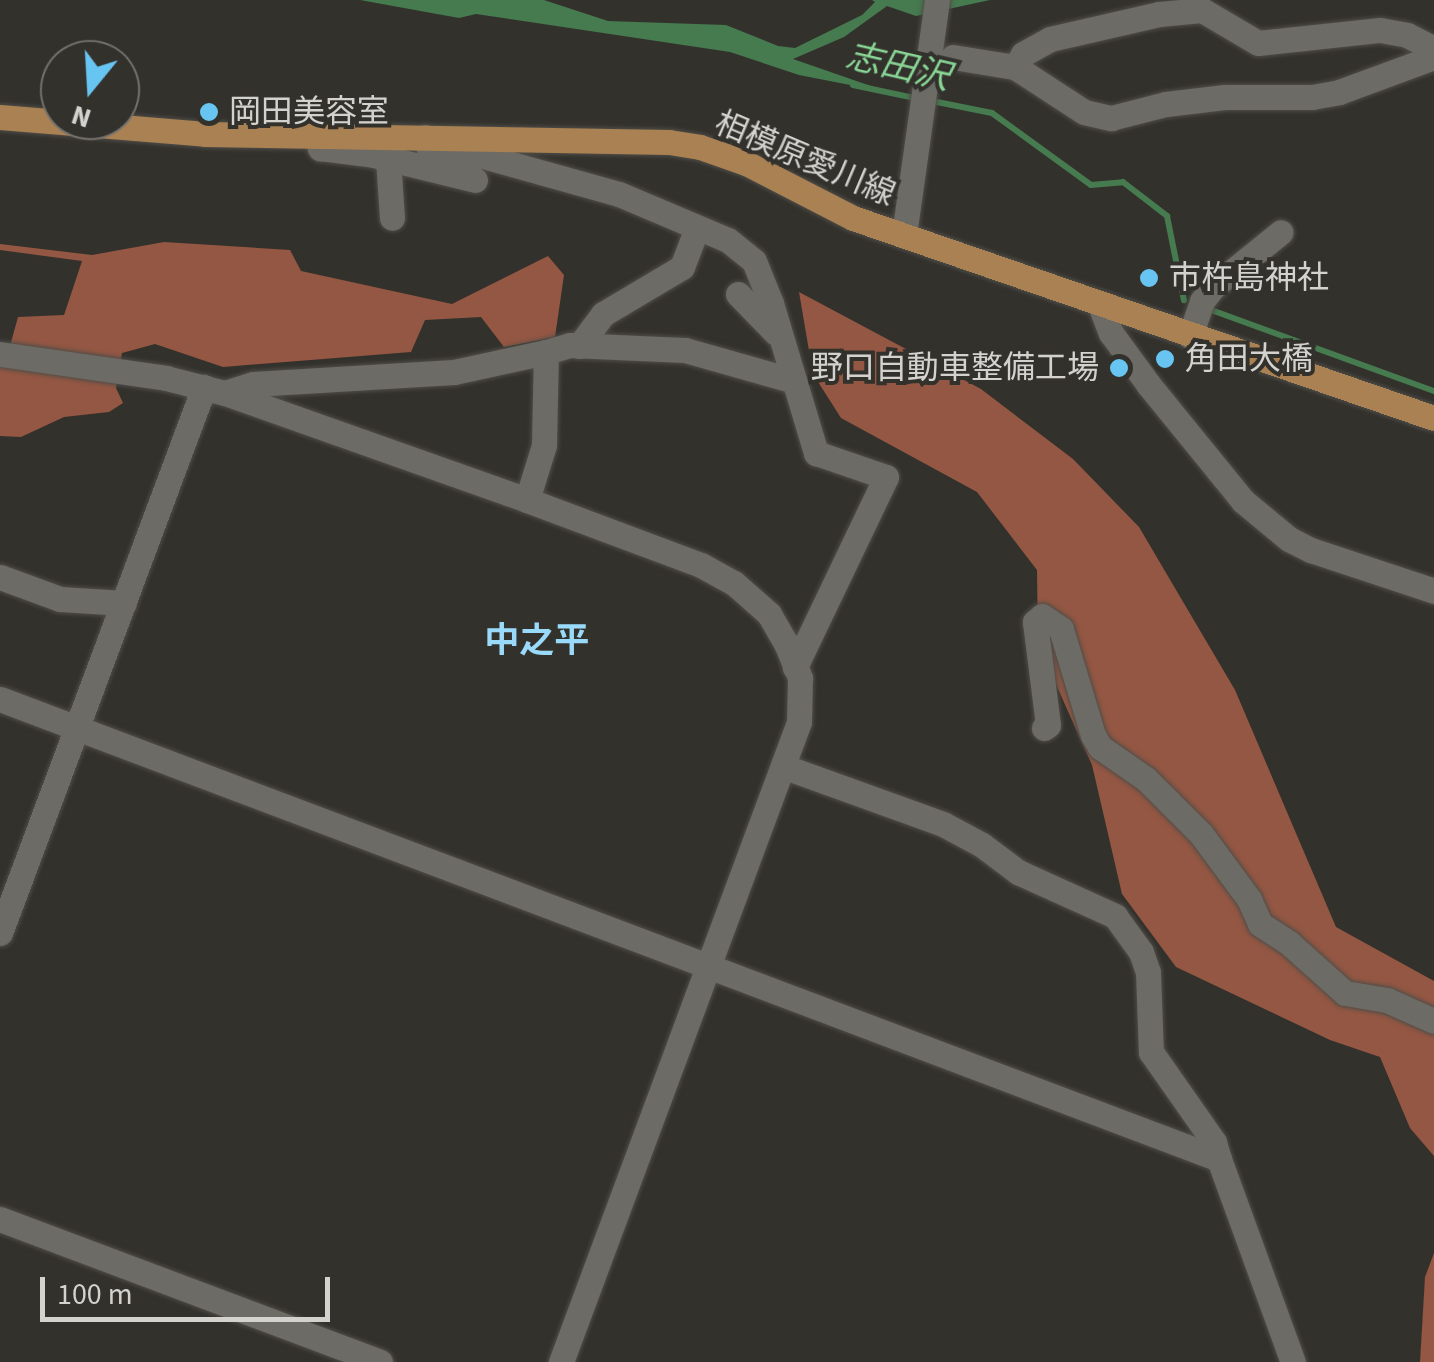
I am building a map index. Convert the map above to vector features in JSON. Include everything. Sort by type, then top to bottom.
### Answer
[{"type":"main road","name":"相模原愛川線","points":[[0,117],[205,134],[670,142],[700,147],[746,163],[828,208],[1434,418]]},
{"type":"street","points":[[904,236],[937,0]]},
{"type":"street","points":[[1016,68],[1023,54],[1050,39],[1160,14],[1202,10],[1258,43],[1380,30],[1407,36],[1434,49]]},
{"type":"street","points":[[953,56],[1016,68],[1084,112],[1111,118],[1166,104],[1225,96],[1312,97],[1339,92],[1434,57]]},
{"type":"street","points":[[316,135],[320,148],[475,180]]},
{"type":"street","points":[[425,137],[430,152],[483,156],[620,194],[728,240],[754,262],[771,304],[816,452],[886,477],[887,482],[796,667]]},
{"type":"street","points":[[388,159],[392,218]]},
{"type":"street","points":[[579,346],[603,314],[682,268],[697,228]]},
{"type":"street","points":[[1190,336],[1202,301],[1212,288],[1281,232]]},
{"type":"street","points":[[738,294],[778,335]]},
{"type":"street","points":[[1100,305],[1112,332],[1148,384],[1243,501],[1289,539],[1311,550],[1434,591]]},
{"type":"street","points":[[214,390],[253,384],[454,372],[579,346],[684,350],[791,380]]},
{"type":"street","points":[[527,500],[544,445],[546,352]]},
{"type":"street","points":[[0,354],[214,390],[701,565],[734,583],[769,614],[800,678],[799,722],[712,966],[561,1362]]},
{"type":"street","points":[[0,933],[124,604],[214,390]]},
{"type":"street","points":[[0,576],[60,599],[124,604]]},
{"type":"street","points":[[1044,728],[1048,725],[1036,622],[1042,616],[1061,629],[1092,735],[1100,747],[1146,779],[1201,834],[1249,899],[1260,924],[1290,942],[1345,993],[1388,1000],[1434,1021]]},
{"type":"street","points":[[0,698],[1220,1159]]},
{"type":"street","points":[[784,767],[942,824],[982,845],[1018,872],[1115,916],[1141,952],[1148,972],[1151,1052],[1214,1142],[1294,1362]]},
{"type":"street","points":[[0,1219],[380,1362]]},
{"type":"shaded area","points":[[360,0],[544,0],[608,21],[726,25],[778,46],[795,48],[862,15],[875,2],[872,0],[990,0],[916,16],[887,6],[844,37],[793,59],[891,93],[799,75],[730,52],[476,14],[459,18]]},
{"type":"shaded area","points":[[164,242],[290,250],[301,271],[452,304],[548,256],[564,275],[555,337],[504,347],[481,317],[425,320],[411,352],[223,367],[155,344],[122,353],[116,388],[123,403],[109,412],[64,417],[21,437],[0,436],[0,364],[5,364],[18,317],[64,315],[82,261],[0,250],[0,244],[92,255]]},
{"type":"shaded area","points":[[799,292],[981,389],[1073,459],[1139,527],[1235,690],[1336,927],[1434,981],[1434,1156],[1410,1128],[1380,1057],[1330,1040],[1176,967],[1122,894],[1092,765],[1038,644],[1037,570],[977,492],[841,418],[813,374]]},
{"type":"shaded area","points":[[1434,1253],[1434,1362],[1420,1362],[1425,1277]]},
{"type":"waterway","name":"志田沢","points":[[853,85],[919,99]]},
{"type":"waterway","name":"志田沢","points":[[932,101],[992,113],[1091,185],[1123,182],[1167,216],[1184,300]]},
{"type":"waterway","name":"志田沢","points":[[1214,311],[1434,391]]},
{"type":"place","name":"岡田美容室","points":[[209,112]]},
{"type":"place","name":"市杵島神社","points":[[1149,278]]},
{"type":"place","name":"角田大橋","points":[[1165,359]]},
{"type":"place","name":"野口自動車整備工場","points":[[1119,368]]},
{"type":"district","name":"中之平","points":[[537,641]]}]
